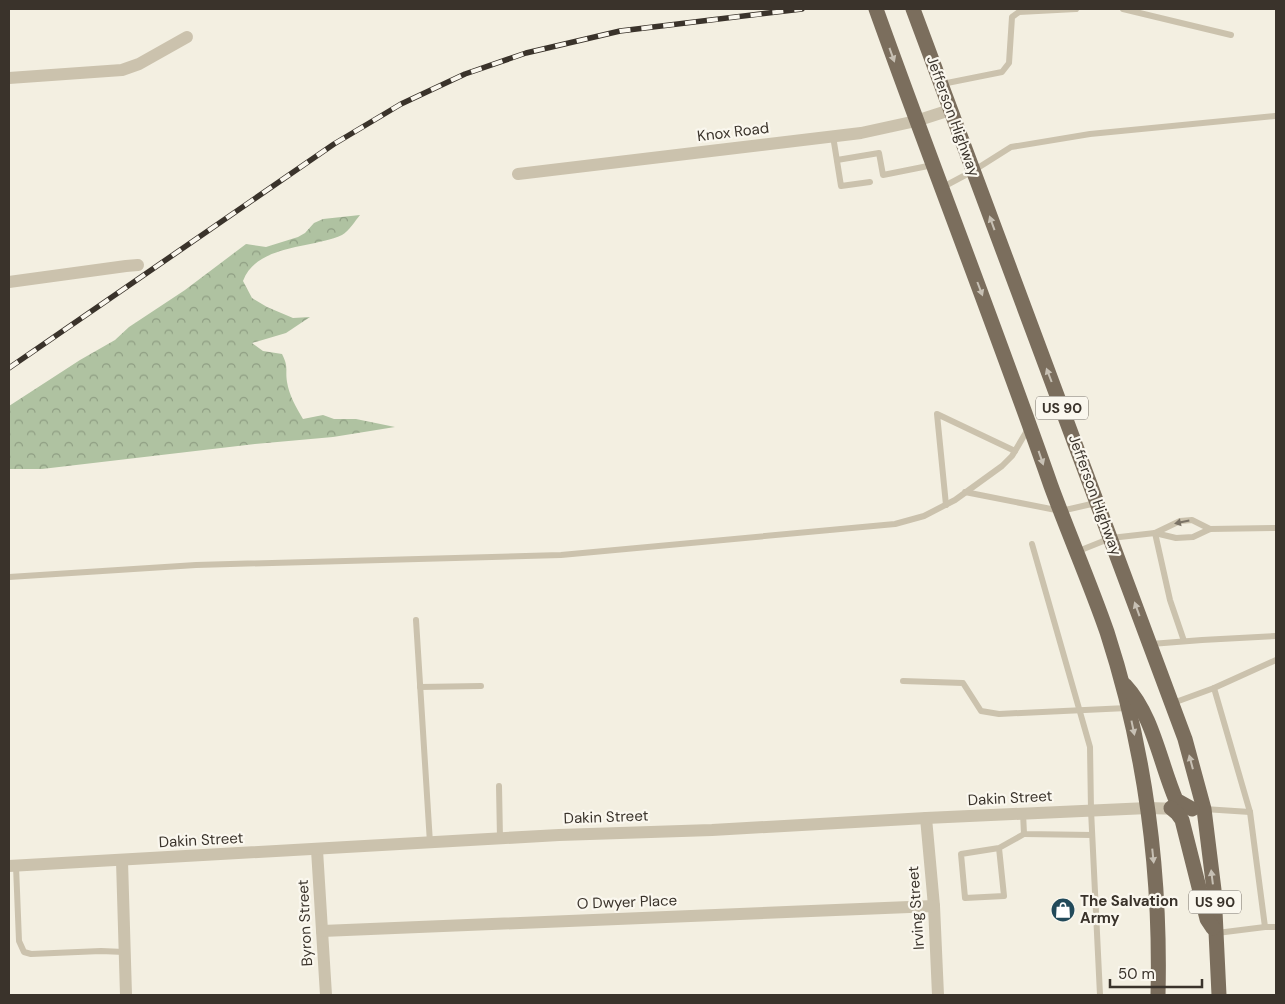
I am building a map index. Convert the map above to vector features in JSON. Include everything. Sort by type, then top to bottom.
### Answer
[{"type":"main road","name":"US 90","points":[[876,9],[1106,631],[1121,680],[1148,808],[1156,894],[1158,995]]},
{"type":"main road","name":"Jefferson Highway","points":[[913,9],[1185,739],[1214,890],[1219,995]]},
{"type":"main road","points":[[1121,680],[1133,693],[1144,712],[1176,800],[1198,809]]},
{"type":"main road","points":[[1171,808],[1178,813],[1182,820],[1207,919],[1217,934]]},
{"type":"street","points":[[9,78],[122,70],[139,64],[187,37]]},
{"type":"street","name":"Knox Road","points":[[518,174],[861,133],[916,121],[950,110]]},
{"type":"street","points":[[9,282],[138,265]]},
{"type":"street","name":"Dakin Street","points":[[12,866],[1023,813],[1148,808],[1198,809]]},
{"type":"street","name":"Irving Street","points":[[926,818],[934,906],[938,995]]},
{"type":"street","name":"Byron Street","points":[[317,850],[326,995]]},
{"type":"street","points":[[122,861],[126,995]]},
{"type":"street","name":"O Dwyer Place","points":[[322,931],[934,906]]},
{"type":"lane","points":[[941,84],[1002,72],[1009,64],[1012,17],[1019,12],[1076,9]]},
{"type":"lane","points":[[1123,9],[1231,35]]},
{"type":"lane","points":[[941,188],[973,171],[1011,147],[1090,134],[1275,116]]},
{"type":"lane","points":[[833,136],[841,186],[870,182]]},
{"type":"lane","points":[[837,160],[879,153],[883,175],[933,165]]},
{"type":"lane","points":[[946,504],[937,414],[1015,450]]},
{"type":"lane","points":[[9,577],[196,565],[560,555],[895,524],[924,516],[965,492],[1002,466],[1030,426]]},
{"type":"lane","points":[[965,492],[1061,511],[1098,503]]},
{"type":"lane","points":[[1076,552],[1111,538],[1155,533],[1180,521],[1192,520],[1210,529]]},
{"type":"lane","points":[[1155,533],[1176,538],[1193,537],[1210,529],[1276,528]]},
{"type":"lane","points":[[1155,533],[1170,600],[1184,642]]},
{"type":"lane","points":[[1032,544],[1090,747],[1092,835],[1100,995]]},
{"type":"lane","points":[[416,620],[430,843]]},
{"type":"lane","points":[[1150,644],[1276,636]]},
{"type":"lane","points":[[1172,703],[1214,688],[1276,660]]},
{"type":"lane","points":[[903,681],[963,683],[981,711],[999,714],[1128,708]]},
{"type":"lane","points":[[420,687],[481,686]]},
{"type":"lane","points":[[1214,688],[1250,812],[1265,927]]},
{"type":"lane","points":[[499,786],[500,839]]},
{"type":"lane","points":[[1198,809],[1250,812]]},
{"type":"lane","points":[[1023,813],[1024,834]]},
{"type":"lane","points":[[999,848],[1004,896],[966,898],[961,854],[999,848],[1024,834],[1092,835]]},
{"type":"lane","points":[[12,866],[20,941],[24,952],[31,954],[101,950],[124,952]]},
{"type":"lane","points":[[1217,934],[1276,927]]},
{"type":"green space","points":[[360,215],[342,235],[272,254],[260,260],[250,269],[243,281],[252,298],[267,307],[293,318],[310,317],[286,333],[252,343],[263,351],[282,354],[286,366],[289,392],[303,419],[323,415],[334,419],[356,419],[395,427],[333,437],[255,444],[42,469],[9,469],[9,406],[80,360],[115,340],[129,327],[185,290],[246,244],[266,247],[298,237],[305,233],[314,223],[323,219]]},
{"type":"railway","points":[[9,368],[334,144],[401,104],[465,74],[526,53],[620,31],[802,9]]},
{"type":"place","name":"The Salvation Army","points":[[1063,910]]}]
